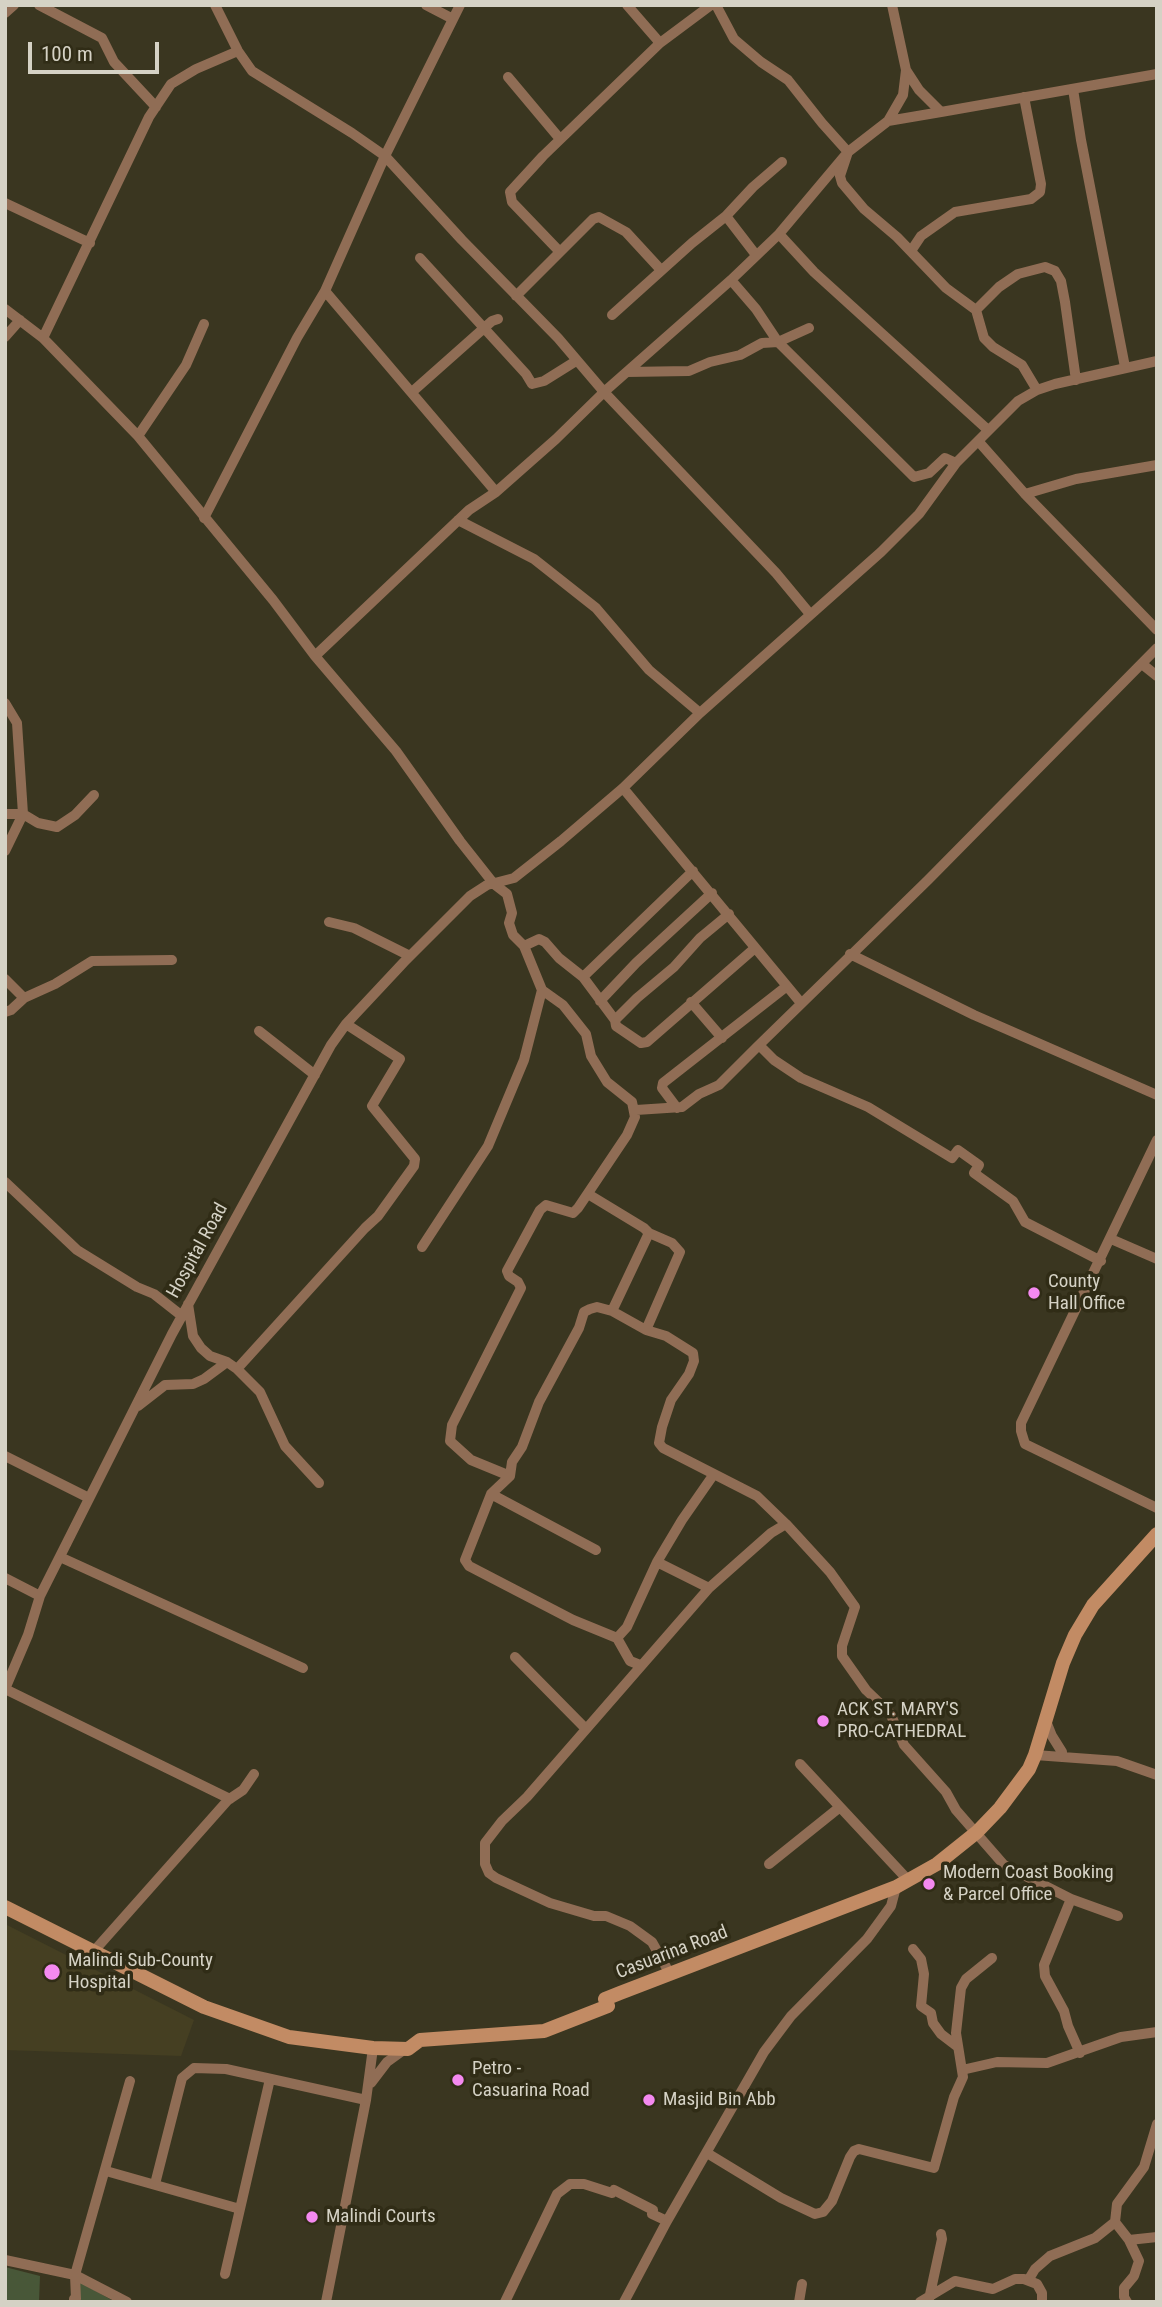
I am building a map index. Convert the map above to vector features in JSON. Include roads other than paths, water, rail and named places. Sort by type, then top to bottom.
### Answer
[{"type":"street","points":[[5,13],[14,5]]},
{"type":"street","points":[[39,5],[102,37],[114,62],[156,107]]},
{"type":"street","points":[[215,5],[238,51],[252,71],[385,156],[558,338],[604,392],[776,573],[810,614]]},
{"type":"street","points":[[426,5],[453,19]]},
{"type":"street","points":[[204,518],[297,338],[325,291],[385,156],[460,5]]},
{"type":"street","points":[[627,5],[660,43]]},
{"type":"street","points":[[560,252],[512,202],[510,192],[560,139],[660,43],[713,5],[734,39],[788,80],[848,152]]},
{"type":"street","points":[[316,656],[458,520],[496,492],[676,326],[731,280],[779,234],[848,152],[888,121],[903,95],[906,70],[892,5]]},
{"type":"street","points":[[43,338],[149,117],[171,84],[196,69],[238,51]]},
{"type":"street","points":[[906,70],[919,90],[941,112]]},
{"type":"street","points":[[888,121],[1157,74]]},
{"type":"street","points":[[508,77],[560,139]]},
{"type":"street","points":[[1073,89],[1125,367]]},
{"type":"street","points":[[911,251],[921,236],[955,212],[1031,199],[1040,192],[1041,184],[1024,97]]},
{"type":"street","points":[[848,152],[840,176],[842,183],[864,209],[911,251],[946,288],[976,310],[984,338],[993,347],[1023,365],[1037,390]]},
{"type":"street","points":[[612,315],[726,216],[753,187],[782,162]]},
{"type":"street","points":[[5,203],[90,243]]},
{"type":"street","points":[[726,216],[757,255]]},
{"type":"street","points":[[516,296],[593,219],[599,217],[626,232],[661,270]]},
{"type":"street","points":[[779,234],[814,272],[988,430]]},
{"type":"street","points":[[420,258],[526,374],[532,384],[576,361]]},
{"type":"street","points":[[976,310],[999,287],[1018,274],[1045,267],[1055,271],[1061,281],[1076,380]]},
{"type":"street","points":[[731,280],[756,309],[778,342],[914,477],[929,472],[945,458],[956,463],[1018,401],[1037,390],[1157,360]]},
{"type":"street","points":[[325,291],[496,492]]},
{"type":"street","points":[[5,309],[43,338],[138,436],[396,751],[439,814],[494,884],[507,894],[512,913],[509,923],[513,935],[524,946],[542,990],[564,1005],[586,1034],[591,1056],[607,1082],[625,1095],[636,1110],[627,1135],[573,1213],[546,1205],[540,1210],[507,1273],[518,1282],[521,1289],[452,1425],[450,1441],[471,1460],[510,1476]]},
{"type":"street","points":[[412,392],[492,321],[498,319]]},
{"type":"street","points":[[5,337],[20,320]]},
{"type":"street","points":[[138,436],[186,365],[204,324]]},
{"type":"street","points":[[627,372],[690,371],[710,362],[740,355],[762,343],[778,342],[809,328]]},
{"type":"street","points":[[979,442],[1025,494],[1157,630]]},
{"type":"street","name":"Hospital Road","points":[[5,1689],[28,1635],[40,1596],[182,1315],[331,1045],[346,1024],[470,896],[480,888],[514,878],[623,788],[700,713],[881,552],[919,514],[956,463]]},
{"type":"street","points":[[1025,494],[1076,479],[1157,465]]},
{"type":"street","points":[[458,520],[534,559],[596,608],[649,670],[700,713]]},
{"type":"street","points":[[636,1110],[677,1108],[719,1085],[928,880],[1157,648]]},
{"type":"street","points":[[1142,664],[1157,676]]},
{"type":"street","points":[[5,703],[17,723],[23,814],[5,851]]},
{"type":"street","points":[[623,788],[801,1003]]},
{"type":"street","points":[[5,814],[23,814],[38,823],[57,827],[75,815],[94,796]]},
{"type":"street","points":[[583,977],[693,871]]},
{"type":"street","points":[[600,1000],[712,893]]},
{"type":"street","points":[[615,1020],[674,967],[700,938],[729,914]]},
{"type":"street","points":[[329,922],[354,928],[410,956]]},
{"type":"street","points":[[524,946],[539,939],[543,940],[559,958],[583,977],[615,1020],[616,1026],[641,1043],[647,1042],[755,948]]},
{"type":"street","points":[[850,954],[974,1015],[1157,1095]]},
{"type":"street","points":[[5,1012],[24,998],[55,984],[92,961],[172,960]]},
{"type":"street","points":[[5,979],[24,998]]},
{"type":"street","points":[[677,1108],[662,1088],[663,1083],[787,986]]},
{"type":"street","points":[[422,1247],[488,1146],[524,1060],[542,990]]},
{"type":"street","points":[[691,1002],[722,1038]]},
{"type":"street","points":[[237,1370],[378,1216],[414,1166],[415,1159],[372,1106],[400,1059],[346,1024]]},
{"type":"street","points":[[259,1031],[315,1075]]},
{"type":"street","points":[[759,1045],[774,1060],[801,1078],[867,1107],[953,1158],[957,1150],[979,1165],[974,1173],[1013,1201],[1025,1222],[1101,1261]]},
{"type":"street","points":[[1157,1140],[1021,1423],[1025,1444],[1157,1508]]},
{"type":"street","points":[[5,1182],[77,1250],[153,1294],[182,1315]]},
{"type":"street","points":[[588,1194],[649,1233],[672,1243],[680,1252],[646,1330]]},
{"type":"street","points":[[612,1311],[649,1233]]},
{"type":"street","points":[[1111,1239],[1157,1259]]},
{"type":"street","points":[[188,1304],[189,1323],[201,1348],[210,1356],[227,1362],[260,1392],[285,1446],[319,1483]]},
{"type":"street","points":[[640,1665],[631,1661],[617,1639],[573,1620],[466,1564],[466,1555],[491,1494],[510,1476],[512,1462],[522,1447],[539,1402],[579,1328],[584,1312],[593,1307],[612,1311],[646,1330],[666,1336],[693,1353],[694,1361],[689,1374],[671,1400],[659,1443],[663,1448],[757,1496],[830,1572],[855,1607],[842,1646],[842,1656],[866,1690],[890,1713],[904,1745],[1004,1865],[1072,1899],[1118,1916]]},
{"type":"street","points":[[134,1409],[165,1385],[193,1384],[227,1362]]},
{"type":"street","points":[[5,1456],[89,1498]]},
{"type":"street","points":[[617,1639],[626,1627],[657,1562],[714,1474]]},
{"type":"street","points":[[491,1494],[596,1550]]},
{"type":"street","points":[[670,1974],[652,1942],[630,1926],[606,1916],[594,1916],[549,1902],[497,1880],[489,1873],[484,1852],[490,1837],[709,1588],[771,1533],[786,1524]]},
{"type":"street","name":"Casuarina Road","points":[[5,1907],[204,2007],[289,2037],[405,2049],[420,2040],[544,2031],[608,2006],[606,1999],[902,1883],[937,1864],[977,1832],[1000,1808],[1029,1769],[1063,1663],[1093,1605],[1157,1534]]},
{"type":"street","points":[[60,1557],[303,1668]]},
{"type":"street","points":[[657,1562],[709,1588]]},
{"type":"street","points":[[5,1578],[40,1596]]},
{"type":"street","points":[[515,1657],[586,1729]]},
{"type":"street","points":[[5,1689],[230,1799]]},
{"type":"street","points":[[1046,1721],[1062,1755]]},
{"type":"street","points":[[1037,1750],[1116,1761],[1157,1775]]},
{"type":"street","points":[[1029,1769],[1062,1755]]},
{"type":"street","points":[[624,2302],[667,2221],[771,2043],[791,2016],[867,1939],[891,1906],[902,1883],[840,1807],[800,1764]]},
{"type":"street","points":[[94,1951],[230,1799],[243,1790],[254,1774]]},
{"type":"street","points":[[769,1864],[840,1807]]},
{"type":"street","points":[[1072,1899],[1044,1965],[1045,1976],[1064,2011],[1080,2053]]},
{"type":"street","points":[[913,1949],[921,1959],[924,1975],[921,2006],[931,2013],[933,2023],[941,2034],[958,2047]]},
{"type":"street","points":[[707,2153],[780,2197],[819,2214],[832,2201],[853,2151],[859,2149],[934,2168],[962,2077],[956,2032],[961,1988],[972,1973],[992,1958]]},
{"type":"street","points":[[962,2070],[997,2062],[1047,2063],[1134,2034],[1157,2032]]},
{"type":"street","points":[[353,2045],[361,2059],[364,2057],[367,2063],[368,2090]]},
{"type":"street","points":[[326,2302],[368,2090],[379,2048]]},
{"type":"street","points":[[368,2090],[387,2062],[405,2049]]},
{"type":"street","points":[[155,2184],[182,2078],[189,2070],[226,2069],[270,2079],[368,2090]]},
{"type":"street","points":[[225,2274],[270,2079]]},
{"type":"street","points":[[74,2302],[75,2275],[130,2081]]},
{"type":"street","points":[[1127,2302],[1124,2288],[1134,2276],[1139,2261],[1129,2240],[1115,2222],[1117,2204],[1144,2167],[1157,2124]]},
{"type":"street","points":[[106,2171],[240,2208]]},
{"type":"street","points":[[505,2302],[557,2194],[570,2184],[584,2184],[612,2193],[614,2190],[653,2210],[652,2214],[667,2221]]},
{"type":"street","points":[[1029,2279],[1035,2269],[1050,2256],[1095,2238],[1115,2222]]},
{"type":"street","points":[[926,2300],[941,2234]]},
{"type":"street","points":[[1129,2240],[1157,2237]]},
{"type":"street","points":[[5,2260],[75,2275],[127,2302]]},
{"type":"street","points":[[926,2300],[955,2281],[993,2289],[1015,2280],[1029,2279],[1039,2286],[1042,2302]]},
{"type":"street","points":[[799,2302],[802,2284]]},
{"type":"place","name":"County Hall Office","points":[[1034,1293]]},
{"type":"place","name":"ACK ST. MARY'S PRO-CATHEDRAL","points":[[823,1721]]},
{"type":"place","name":"Modern Coast Booking & Parcel Office","points":[[929,1884]]},
{"type":"place","name":"Malindi Sub-County Hospital","points":[[52,1972]]},
{"type":"place","name":"Petro - Casuarina Road","points":[[458,2080]]},
{"type":"place","name":"Masjid Bin Abb","points":[[649,2100]]},
{"type":"place","name":"Malindi Courts","points":[[312,2217]]}]
